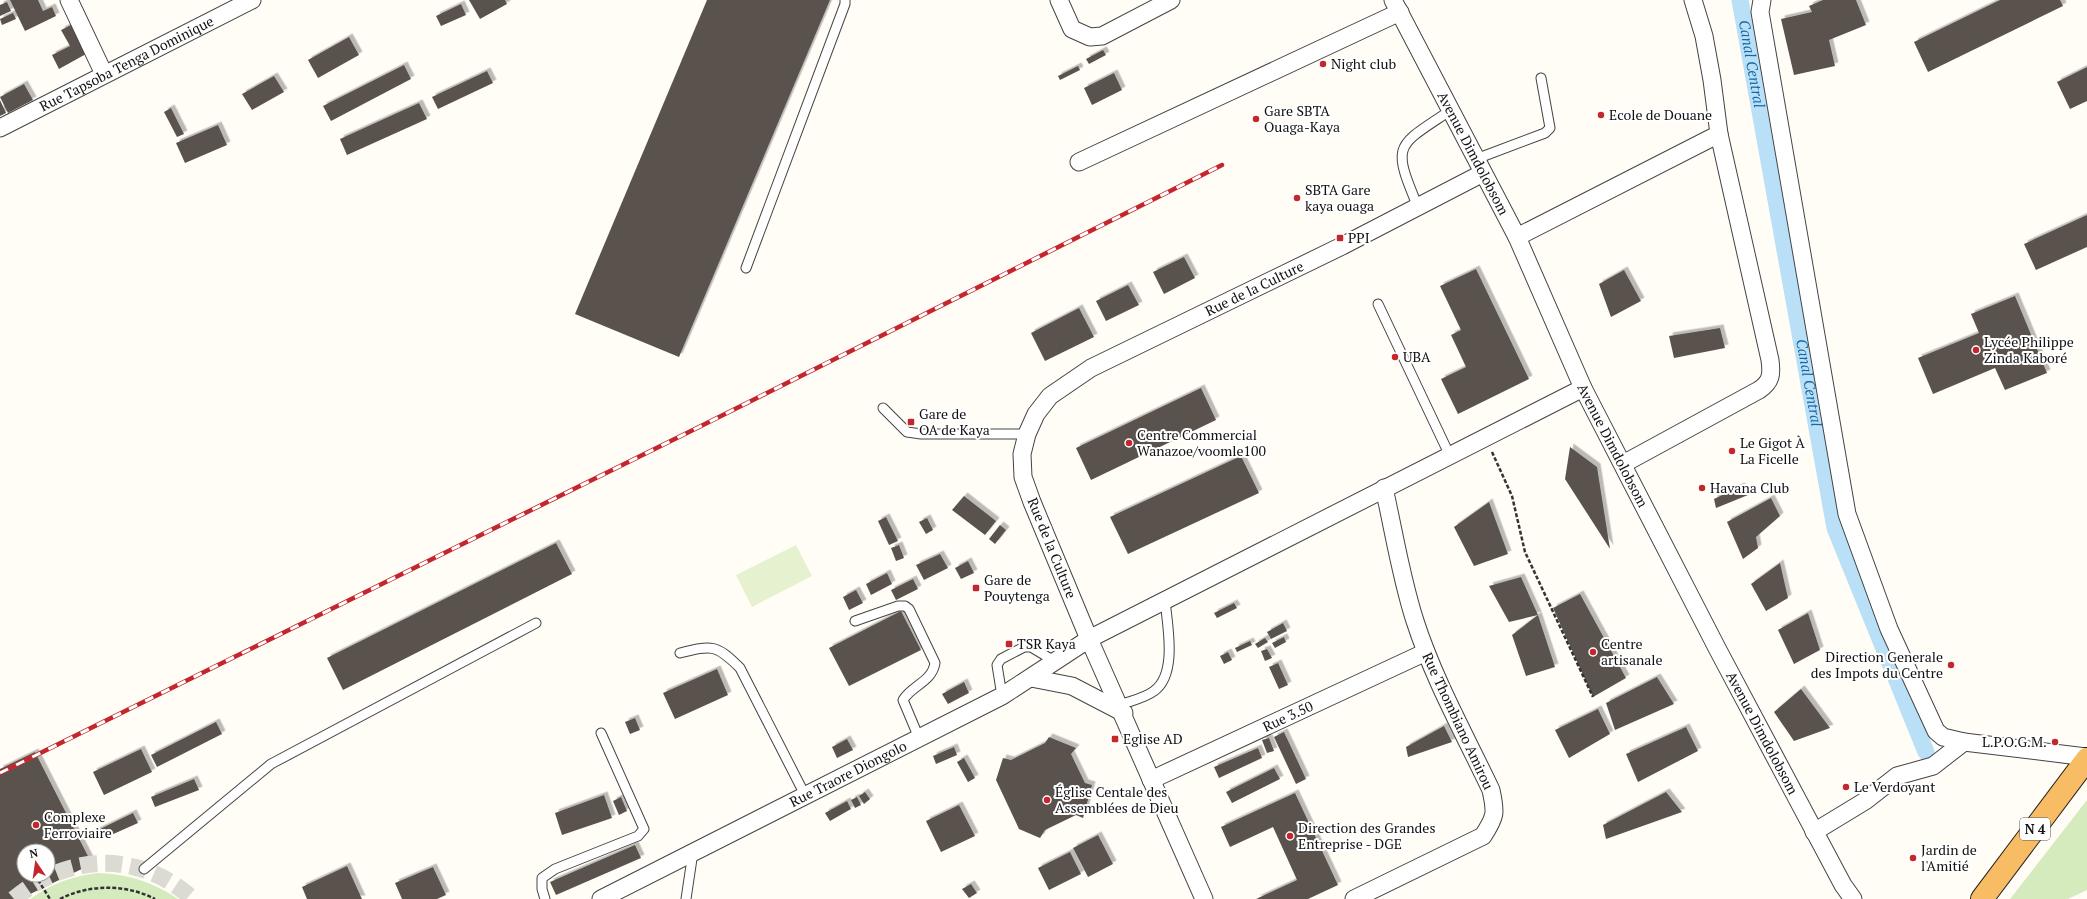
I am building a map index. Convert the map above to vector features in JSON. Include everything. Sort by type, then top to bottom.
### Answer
[{"type":"highway","name":"N 4","points":[[1982,899],[2087,758]]},
{"type":"street","points":[[69,0],[104,74]]},
{"type":"street","name":"Rue Tapsoba Tenga Dominique","points":[[0,128],[252,0]]},
{"type":"street","points":[[1059,0],[1072,29],[1090,37],[1102,36],[1171,0]]},
{"type":"street","points":[[1623,464],[1759,390],[1767,384],[1771,378],[1770,360],[1719,134],[1711,73],[1704,36],[1693,0]]},
{"type":"street","points":[[1762,0],[1760,12],[1848,514],[1890,629],[1936,730],[1943,737],[1964,742],[2087,758]]},
{"type":"street","points":[[1078,162],[1396,6]]},
{"type":"street","name":"Avenue Dimdolobsom","points":[[1396,6],[1517,237],[1583,388],[1814,832],[1846,892],[1853,899]]},
{"type":"street","points":[[1517,237],[1719,134]]},
{"type":"street","name":"Rue de la Culture","points":[[1204,899],[1151,780],[1122,709],[1089,639],[1023,477],[1022,454],[1027,434],[1036,414],[1050,396],[1091,368],[1342,246],[1418,207],[1480,166]]},
{"type":"street","points":[[1089,639],[1583,388]]},
{"type":"street","name":"Rue Thombiano Amirou","points":[[1354,899],[1483,836],[1490,826],[1495,811],[1491,790],[1426,652],[1407,596],[1384,488]]},
{"type":"street","name":"Rue Traore Diongolo","points":[[601,899],[1002,696],[1089,639]]},
{"type":"street","name":"Rue 3.50","points":[[1151,780],[1426,652]]},
{"type":"street","points":[[1031,678],[1072,686],[1122,709]]},
{"type":"street","points":[[1814,832],[1865,802],[1897,776],[1933,766],[1964,742]]},
{"type":"lane","points":[[746,268],[846,4],[845,0]]},
{"type":"lane","points":[[1480,166],[1545,133],[1550,128],[1541,78]]},
{"type":"lane","points":[[1418,207],[1403,173],[1401,161],[1402,149],[1409,138],[1450,110]]},
{"type":"lane","points":[[1378,304],[1450,456]]},
{"type":"lane","points":[[883,408],[907,432],[921,434],[1027,434]]},
{"type":"lane","points":[[1122,709],[1154,691],[1162,682],[1170,653],[1165,600]]},
{"type":"lane","points":[[855,621],[898,606],[905,606],[909,609],[935,663],[934,671],[925,681],[908,691],[903,700],[919,738]]},
{"type":"lane","points":[[144,869],[271,764],[536,623]]},
{"type":"lane","points":[[680,653],[705,646],[725,652],[740,668],[806,795]]},
{"type":"lane","points":[[1002,696],[997,665],[1001,659],[1024,647],[1032,647],[1056,662]]},
{"type":"lane","points":[[545,899],[542,889],[542,878],[555,869],[638,836],[644,829],[601,733]]},
{"type":"lane","points":[[686,899],[693,852]]},
{"type":"path","points":[[1486,438],[1512,496],[1525,552],[1593,697]]},
{"type":"path","points":[[40,883],[50,899]]},
{"type":"path","points":[[60,899],[89,889],[114,888],[141,893],[155,899]]},
{"type":"green space","points":[[796,545],[812,576],[752,607],[736,575]]},
{"type":"green space","points":[[2087,800],[2087,890],[2068,899],[2010,899]]},
{"type":"green space","points":[[98,873],[120,875],[140,880],[169,893],[178,899],[30,899],[54,885],[79,876]]},
{"type":"building","points":[[10,0],[38,0],[43,11],[52,7],[56,16],[25,31]]},
{"type":"building","points":[[469,0],[505,0],[507,4],[480,19]]},
{"type":"building","points":[[707,0],[830,0],[679,357],[575,314]]},
{"type":"building","points":[[1823,0],[1856,0],[1866,25],[1829,40],[1835,66],[1794,75],[1781,19],[1812,12],[1809,6]]},
{"type":"building","points":[[2000,0],[2060,0],[2063,6],[1928,72],[1914,42]]},
{"type":"building","points":[[7,2],[11,11],[0,16],[0,5]]},
{"type":"building","points":[[461,4],[466,15],[441,26],[436,16]]},
{"type":"building","points":[[13,13],[16,19],[2,25],[0,19]]},
{"type":"building","points":[[71,25],[86,54],[59,69],[52,55],[70,46],[61,30]]},
{"type":"building","points":[[349,37],[359,55],[318,78],[308,60]]},
{"type":"building","points":[[1103,50],[1106,55],[1089,64],[1086,59]]},
{"type":"building","points":[[404,65],[411,79],[331,121],[323,106]]},
{"type":"building","points":[[1078,66],[1080,70],[1060,80],[1058,76]]},
{"type":"building","points":[[2087,67],[2087,101],[2070,109],[2057,82]]},
{"type":"building","points":[[487,71],[493,83],[438,109],[432,97]]},
{"type":"building","points":[[1114,73],[1122,90],[1092,105],[1084,88]]},
{"type":"building","points":[[274,76],[284,92],[252,110],[242,94]]},
{"type":"building","points":[[24,84],[33,100],[8,113],[0,97]]},
{"type":"building","points":[[0,100],[6,113],[0,116]]},
{"type":"building","points":[[419,103],[427,119],[347,155],[340,139]]},
{"type":"building","points":[[171,108],[184,134],[177,137],[164,112]]},
{"type":"building","points":[[218,125],[227,145],[185,163],[176,143]]},
{"type":"building","points":[[2087,215],[2087,247],[2036,270],[2024,244]]},
{"type":"building","points":[[1184,257],[1195,278],[1164,294],[1153,272]]},
{"type":"building","points":[[1476,269],[1529,379],[1458,414],[1441,379],[1466,367],[1451,335],[1461,330],[1440,286]]},
{"type":"building","points":[[1624,270],[1641,301],[1611,317],[1599,284]]},
{"type":"building","points":[[1128,285],[1139,305],[1106,321],[1096,301]]},
{"type":"building","points":[[2015,296],[2047,373],[2005,390],[1995,368],[1933,394],[1918,358],[1979,333],[1971,314]]},
{"type":"building","points":[[1079,308],[1094,337],[1045,361],[1031,333]]},
{"type":"building","points":[[1720,328],[1725,348],[1674,358],[1669,336]]},
{"type":"building","points":[[1201,388],[1216,420],[1091,480],[1076,448]]},
{"type":"building","points":[[1570,447],[1597,467],[1610,549],[1565,479]]},
{"type":"building","points":[[1241,456],[1259,493],[1128,554],[1110,517]]},
{"type":"building","points":[[1741,486],[1748,495],[1716,508],[1714,499]]},
{"type":"building","points":[[964,496],[996,521],[985,535],[952,510]]},
{"type":"building","points":[[1771,498],[1780,516],[1756,537],[1758,548],[1743,559],[1727,522]]},
{"type":"building","points":[[1489,502],[1508,554],[1474,566],[1454,527]]},
{"type":"building","points":[[886,517],[898,541],[889,545],[878,521]]},
{"type":"building","points":[[927,518],[933,530],[926,534],[919,522]]},
{"type":"building","points":[[1000,525],[1006,530],[995,544],[989,539]]},
{"type":"building","points":[[556,543],[572,574],[343,690],[327,658]]},
{"type":"building","points":[[899,545],[904,558],[896,561],[891,548]]},
{"type":"building","points":[[940,554],[948,568],[924,580],[916,565]]},
{"type":"building","points":[[968,561],[974,573],[961,579],[955,568]]},
{"type":"building","points":[[1780,563],[1788,598],[1766,611],[1751,584]]},
{"type":"building","points":[[887,573],[892,584],[871,595],[866,584]]},
{"type":"building","points":[[1521,577],[1538,615],[1509,622],[1489,586]]},
{"type":"building","points":[[913,579],[918,589],[896,600],[891,590]]},
{"type":"building","points":[[856,590],[863,603],[849,610],[843,597]]},
{"type":"building","points":[[1580,594],[1626,678],[1593,697],[1553,608]]},
{"type":"building","points":[[1234,603],[1237,608],[1217,618],[1214,613]]},
{"type":"building","points":[[901,611],[921,650],[849,686],[829,648]]},
{"type":"building","points":[[1808,613],[1820,650],[1794,664],[1778,630]]},
{"type":"building","points":[[1538,615],[1555,667],[1526,676],[1512,635]]},
{"type":"building","points":[[1283,623],[1287,631],[1271,639],[1267,632]]},
{"type":"building","points":[[1284,637],[1286,642],[1275,648],[1272,643]]},
{"type":"building","points":[[1265,638],[1268,642],[1258,648],[1255,644]]},
{"type":"building","points":[[1250,641],[1252,645],[1237,652],[1235,648]]},
{"type":"building","points":[[1267,649],[1272,658],[1265,661],[1261,651]]},
{"type":"building","points":[[1228,652],[1232,660],[1224,664],[1220,656]]},
{"type":"building","points":[[1278,663],[1288,685],[1279,689],[1269,667]]},
{"type":"building","points":[[717,669],[728,695],[675,719],[663,693]]},
{"type":"building","points":[[1657,677],[1674,704],[1615,730],[1606,703]]},
{"type":"building","points":[[964,682],[969,693],[948,704],[942,694]]},
{"type":"building","points":[[1801,689],[1830,728],[1794,741],[1774,712]]},
{"type":"building","points":[[1598,709],[1610,734],[1569,758],[1555,730]]},
{"type":"building","points":[[635,718],[640,730],[630,734],[625,722]]},
{"type":"building","points":[[216,722],[222,734],[157,767],[151,755]]},
{"type":"building","points":[[1444,726],[1452,742],[1408,757],[1406,747]]},
{"type":"building","points":[[1686,727],[1698,751],[1638,782],[1626,754]]},
{"type":"building","points":[[1284,732],[1306,779],[1296,784],[1274,737]]},
{"type":"building","name":"Église Centale des Assemblées de Dieu","points":[[1049,737],[1076,748],[1071,754],[1085,783],[1092,785],[1083,818],[1076,815],[1045,830],[1040,838],[1019,829],[996,780],[1003,758],[1011,760],[1045,743]]},
{"type":"building","points":[[1269,738],[1274,751],[1267,753],[1262,740]]},
{"type":"building","points":[[847,739],[853,750],[837,758],[832,747]]},
{"type":"building","points":[[954,747],[957,755],[936,764],[933,756]]},
{"type":"building","points":[[1258,748],[1262,758],[1219,778],[1214,767]]},
{"type":"building","points":[[141,749],[152,772],[104,795],[93,772]]},
{"type":"building","points":[[35,752],[92,864],[56,882],[56,843],[16,843],[16,883],[53,883],[20,899],[0,899],[0,769]]},
{"type":"building","points":[[964,758],[975,778],[968,782],[957,762]]},
{"type":"building","points":[[1274,768],[1280,779],[1232,803],[1226,792]]},
{"type":"building","points":[[194,779],[199,790],[155,807],[151,797]]},
{"type":"building","points":[[865,792],[870,799],[864,804],[859,796]]},
{"type":"building","points":[[1666,792],[1682,812],[1606,839],[1603,825]]},
{"type":"building","points":[[1295,793],[1338,885],[1308,899],[1256,899],[1297,880],[1273,827],[1230,847],[1221,827]]},
{"type":"building","points":[[604,795],[612,818],[562,835],[555,813]]},
{"type":"building","points":[[621,797],[627,811],[619,815],[613,801]]},
{"type":"building","points":[[857,797],[861,805],[855,808],[851,800]]},
{"type":"building","points":[[847,801],[851,809],[830,821],[825,813]]},
{"type":"building","points":[[959,805],[975,836],[941,852],[926,821]]},
{"type":"building","points":[[133,813],[138,823],[100,840],[96,831]]},
{"type":"building","points":[[1098,835],[1113,864],[1088,877],[1073,848]]},
{"type":"building","points":[[635,845],[641,858],[556,895],[550,882]]},
{"type":"building","points":[[1070,852],[1081,874],[1049,890],[1038,868]]},
{"type":"building","points":[[347,866],[362,899],[307,899],[302,887]]},
{"type":"building","points":[[433,867],[446,895],[437,899],[402,899],[395,883]]},
{"type":"building","points":[[971,884],[977,893],[969,898],[962,889]]},
{"type":"waterway","name":"Canal Central","points":[[1740,0],[1835,528],[1926,752]]},
{"type":"tunnel","points":[[14,899],[35,884],[57,873],[80,866],[104,863],[127,865],[150,872],[172,883],[193,899]]},
{"type":"railway","points":[[0,773],[699,427],[1222,165]]},
{"type":"place","name":"Night club","points":[[1323,64]]},
{"type":"place","name":"Ecole de Douane","points":[[1601,115]]},
{"type":"place","name":"Gare SBTA Ouaga-Kaya","points":[[1256,119]]},
{"type":"place","name":"SBTA Gare kaya ouaga","points":[[1297,198]]},
{"type":"place","name":"PPI","points":[[1340,238]]},
{"type":"place","name":"Lycée Philippe Zinda Kaboré","points":[[1976,350]]},
{"type":"place","name":"UBA","points":[[1395,357]]},
{"type":"place","name":"Gare de OA de Kaya","points":[[911,422]]},
{"type":"place","name":"Centre Commercial Wanazoe/voomle100","points":[[1129,443]]},
{"type":"place","name":"Le Gigot À La Ficelle","points":[[1732,451]]},
{"type":"place","name":"Havana Club","points":[[1702,488]]},
{"type":"place","name":"Gare de Pouytenga","points":[[976,588]]},
{"type":"place","name":"TSR Kaya","points":[[1009,644]]},
{"type":"place","name":"Centre artisanale","points":[[1593,652]]},
{"type":"place","name":"Direction Generale des Impots du Centre","points":[[1951,665]]},
{"type":"place","name":"Eglise AD","points":[[1115,739]]},
{"type":"place","name":"L.P.O.G.M.","points":[[2055,742]]},
{"type":"place","name":"Le Verdoyant","points":[[1846,787]]},
{"type":"place","name":"Église Centale des Assemblées de Dieu","points":[[1047,800]]},
{"type":"place","name":"Complexe Ferroviaire","points":[[36,825]]},
{"type":"place","name":"Direction des Grandes Entreprise - DGE","points":[[1290,836]]},
{"type":"place","name":"Jardin de l'Amitié","points":[[1913,858]]}]
